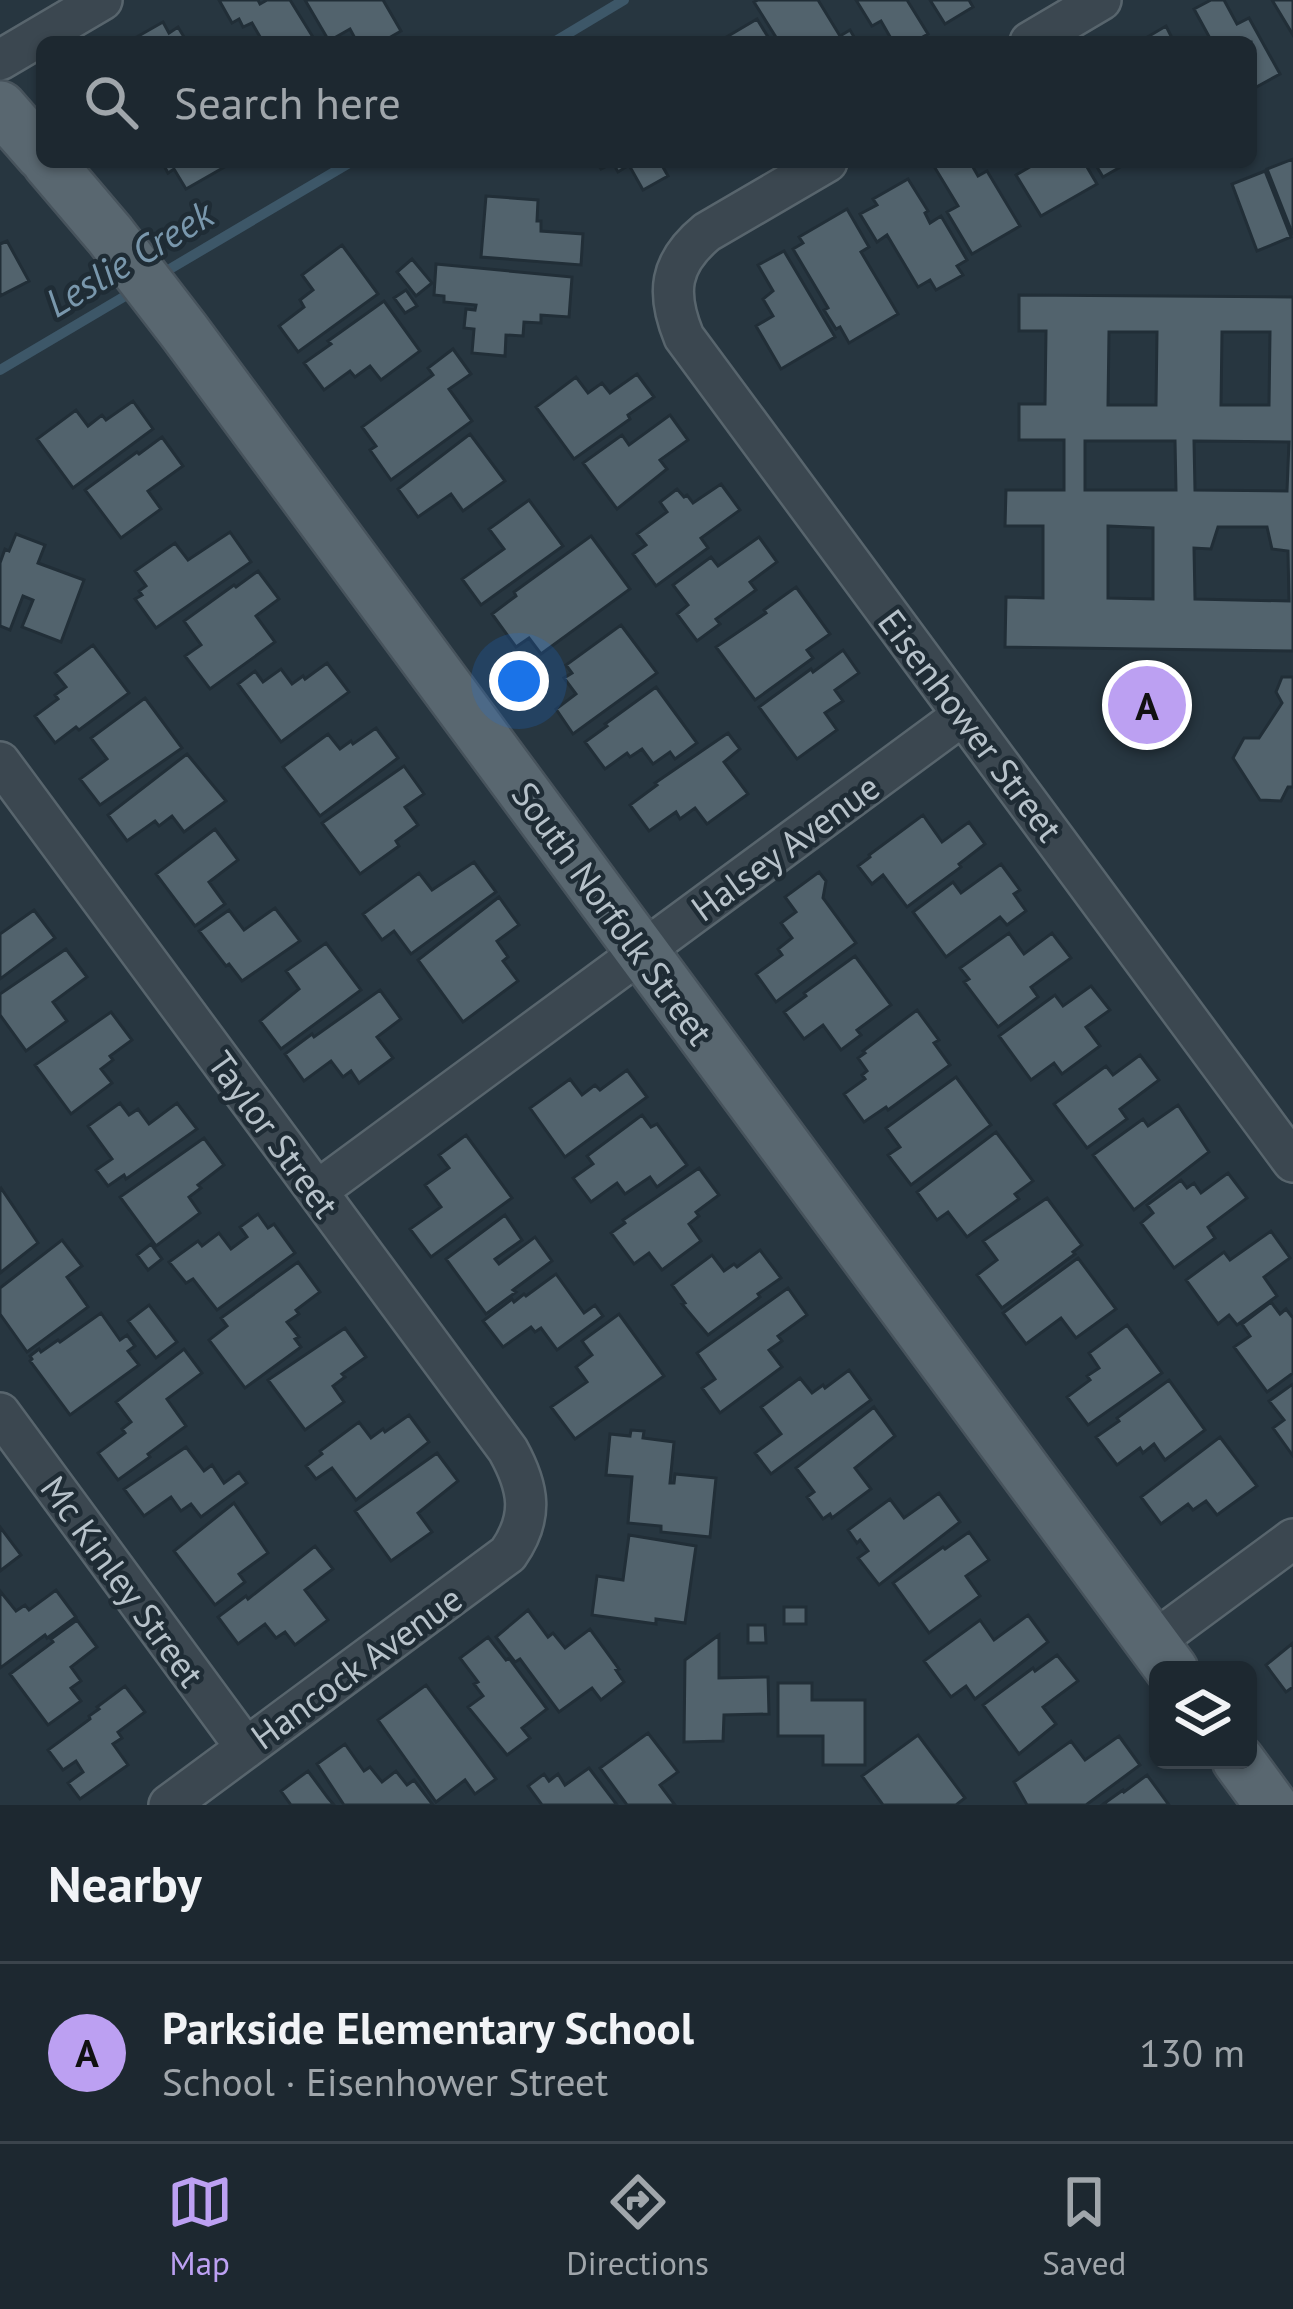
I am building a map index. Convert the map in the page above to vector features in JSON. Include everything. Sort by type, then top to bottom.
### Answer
[{"type":"main road","points":[[0,107],[36,148]]},
{"type":"main road","name":"South Norfolk Street","points":[[53,168],[184,331],[1162,1657]]},
{"type":"main road","points":[[1245,1769],[1271,1805]]},
{"type":"street","points":[[41,36],[102,0]]},
{"type":"street","points":[[1040,36],[1101,0]]},
{"type":"street","points":[[0,60],[36,39]]},
{"type":"street","name":"Eisenhower Street","points":[[816,168],[692,244],[674,279],[673,299],[683,337],[1293,1162]]},
{"type":"street","name":"Halsey Avenue","points":[[316,1191],[963,716]]},
{"type":"street","name":"Taylor Street","points":[[0,762],[508,1450],[526,1492],[526,1515]]},
{"type":"street","name":"Mc Kinley Street","points":[[0,1413],[246,1748]]},
{"type":"street","name":"Hancock Avenue","points":[[170,1805],[508,1554],[526,1515]]},
{"type":"street","points":[[1162,1657],[1293,1539]]},
{"type":"building","points":[[219,0],[258,0],[260,4],[290,0],[312,36],[260,36],[252,23],[243,27],[239,19],[232,23]]},
{"type":"building","points":[[305,0],[383,0],[401,31],[392,36],[354,36],[350,29],[326,36]]},
{"type":"building","points":[[818,0],[840,36],[775,36],[754,2]]},
{"type":"building","points":[[856,0],[907,0],[928,34],[890,36],[881,21],[872,26]]},
{"type":"building","points":[[930,0],[969,0],[973,7],[945,24]]},
{"type":"building","points":[[1211,0],[1224,0],[1237,24],[1249,18],[1280,74],[1257,87],[1257,36],[1209,36],[1194,9]]},
{"type":"building","points":[[1272,0],[1293,0],[1293,35]]},
{"type":"building","points":[[757,19],[767,36],[728,36]]},
{"type":"building","points":[[163,22],[169,33],[178,27],[183,36],[138,36]]},
{"type":"building","points":[[1166,26],[1171,36],[1149,36]]},
{"type":"building","points":[[1293,159],[1293,235],[1267,169]]},
{"type":"building","points":[[165,168],[223,168],[186,189],[174,169],[168,173]]},
{"type":"building","points":[[631,168],[663,168],[668,176],[643,190]]},
{"type":"building","points":[[935,168],[973,168],[978,176],[987,171],[1020,226],[972,254],[947,212],[958,206]]},
{"type":"building","points":[[1028,168],[1088,168],[1097,184],[1041,216],[1016,175]]},
{"type":"building","points":[[1098,168],[1119,168],[1103,177]]},
{"type":"building","points":[[1265,171],[1291,237],[1257,251],[1232,184]]},
{"type":"building","points":[[908,179],[930,223],[941,216],[967,260],[957,266],[963,275],[936,290],[930,280],[918,287],[887,235],[877,242],[860,214],[877,205],[873,199]]},
{"type":"building","points":[[486,196],[538,200],[541,231],[583,234],[581,265],[481,257]]},
{"type":"building","points":[[847,209],[869,247],[861,252],[898,314],[849,343],[824,310],[828,308],[793,249],[803,243],[799,237]]},
{"type":"building","points":[[7,241],[29,281],[0,296],[0,244]]},
{"type":"building","points":[[342,245],[378,294],[298,352],[279,326],[304,307],[300,300],[313,290],[302,275]]},
{"type":"building","points":[[784,251],[835,337],[781,369],[756,326],[773,316],[763,299],[773,291],[758,265]]},
{"type":"building","points":[[412,259],[432,283],[416,296],[397,272]]},
{"type":"building","points":[[436,264],[572,277],[569,317],[541,315],[541,323],[524,322],[523,336],[506,335],[505,356],[472,353],[474,329],[464,328],[466,309],[475,310],[476,305],[444,302],[444,296],[434,295]]},
{"type":"building","points":[[406,290],[417,306],[405,313],[394,298]]},
{"type":"building","points":[[1019,295],[1293,297],[1293,651],[1005,647],[1006,597],[1043,598],[1043,526],[1005,526],[1006,490],[1064,490],[1064,440],[1019,440],[1019,404],[1045,404],[1046,331],[1019,331]],"holes":[[[1109,332],[1157,332],[1156,405],[1108,405]],[[1222,332],[1270,332],[1269,405],[1221,405]],[[1085,441],[1175,441],[1176,490],[1085,490]],[[1194,441],[1289,442],[1287,491],[1195,490]],[[1108,526],[1153,528],[1153,599],[1108,598]],[[1218,527],[1267,527],[1272,549],[1288,551],[1289,601],[1195,599],[1194,548],[1211,549]]]},
{"type":"building","points":[[384,301],[420,351],[381,380],[370,366],[355,377],[350,371],[324,390],[304,363]]},
{"type":"building","points":[[453,349],[471,374],[449,389],[472,421],[391,480],[370,450],[376,446],[362,427],[433,375],[428,368]]},
{"type":"building","points":[[637,374],[654,397],[574,459],[536,407],[576,377],[588,393],[602,383],[610,393]]},
{"type":"building","points":[[133,401],[153,429],[73,488],[37,439],[76,410],[88,426]]},
{"type":"building","points":[[670,415],[688,440],[660,460],[667,469],[617,509],[583,463],[622,435],[629,445]]},
{"type":"building","points":[[470,434],[505,481],[463,511],[451,494],[418,517],[398,489]]},
{"type":"building","points":[[162,437],[183,466],[148,491],[161,509],[121,538],[85,490]]},
{"type":"building","points":[[721,484],[740,510],[701,538],[708,548],[656,586],[633,554],[646,545],[637,534],[667,512],[660,502],[677,489],[693,503]]},
{"type":"building","points":[[529,500],[563,546],[481,605],[462,579],[504,549],[489,529]]},
{"type":"building","points":[[230,532],[251,562],[156,628],[135,599],[146,586],[135,571],[175,543],[188,560]]},
{"type":"building","points":[[16,534],[45,545],[38,563],[84,580],[61,642],[22,627],[33,600],[23,596],[10,630],[0,626],[0,563]]},
{"type":"building","points":[[591,536],[630,589],[541,654],[529,638],[516,647],[492,614],[516,596],[514,592]]},
{"type":"building","points":[[759,537],[777,562],[750,582],[756,590],[716,619],[720,624],[697,641],[677,614],[688,605],[673,585],[711,557],[718,566]]},
{"type":"building","points":[[258,571],[279,599],[256,616],[275,642],[210,689],[185,656],[201,645],[184,621]]},
{"type":"building","points":[[796,587],[830,634],[807,650],[813,658],[755,700],[716,647]]},
{"type":"building","points":[[621,625],[657,673],[573,734],[556,709],[576,694],[564,678],[572,673],[566,665]]},
{"type":"building","points":[[93,645],[129,693],[55,743],[35,716],[66,687],[55,673]]},
{"type":"building","points":[[843,650],[859,673],[835,690],[843,701],[825,713],[837,730],[797,759],[759,707]]},
{"type":"building","points":[[327,663],[349,692],[281,742],[238,684],[255,671],[263,682],[281,669],[292,684]]},
{"type":"building","points":[[1282,677],[1293,677],[1293,787],[1288,787],[1281,801],[1260,800],[1233,758],[1244,738],[1259,738],[1282,703],[1276,692]]},
{"type":"building","points":[[656,687],[697,743],[675,759],[670,752],[653,764],[642,749],[630,757],[627,753],[605,769],[585,742]]},
{"type":"building","points":[[145,698],[182,748],[100,805],[80,779],[107,759],[91,738]]},
{"type":"building","points":[[376,728],[398,758],[320,816],[283,767],[328,734],[340,749]]},
{"type":"building","points":[[728,733],[740,749],[724,762],[748,794],[707,824],[695,808],[680,819],[676,812],[649,831],[630,805]]},
{"type":"building","points":[[187,754],[226,801],[184,832],[172,816],[159,826],[155,821],[127,841],[108,815]]},
{"type":"building","points":[[404,766],[424,794],[405,807],[418,825],[396,841],[399,846],[360,874],[322,823]]},
{"type":"building","points":[[923,815],[942,842],[969,822],[985,844],[907,907],[883,875],[872,884],[858,866]]},
{"type":"building","points":[[215,829],[238,860],[209,882],[225,904],[195,926],[156,874]]},
{"type":"building","points":[[474,862],[496,892],[411,954],[394,931],[382,940],[363,914],[419,873],[432,890]]},
{"type":"building","points":[[1001,864],[1020,890],[1014,894],[1026,911],[1007,925],[1000,917],[946,957],[913,912],[953,882],[961,893]]},
{"type":"building","points":[[819,872],[826,881],[823,898],[856,943],[776,1002],[756,974],[782,955],[778,949],[792,938],[781,923],[796,912],[785,897]]},
{"type":"building","points":[[499,897],[519,925],[497,941],[508,957],[503,961],[518,981],[463,1022],[418,960]]},
{"type":"building","points":[[275,908],[300,941],[242,981],[199,931],[229,910],[244,930]]},
{"type":"building","points":[[34,910],[55,938],[0,979],[0,934]]},
{"type":"building","points":[[1009,933],[1024,954],[1052,933],[1071,958],[1031,987],[1038,997],[998,1027],[964,982],[969,979],[960,968]]},
{"type":"building","points":[[326,943],[361,990],[281,1049],[260,1021],[299,989],[286,971]]},
{"type":"building","points":[[66,949],[87,977],[53,1002],[67,1021],[26,1051],[0,1015],[0,994]]},
{"type":"building","points":[[855,956],[891,1005],[857,1030],[861,1035],[841,1050],[823,1025],[804,1039],[784,1012]]},
{"type":"building","points":[[1091,986],[1110,1010],[1086,1027],[1100,1046],[1062,1074],[1054,1063],[1031,1080],[999,1036],[1055,995],[1063,1006]]},
{"type":"building","points":[[380,990],[401,1019],[377,1037],[393,1058],[359,1083],[351,1071],[343,1077],[331,1061],[304,1081],[285,1054]]},
{"type":"building","points":[[917,1010],[950,1065],[864,1122],[844,1094],[865,1079],[862,1075],[867,1071],[858,1058]]},
{"type":"building","points":[[111,1012],[132,1040],[101,1069],[112,1083],[71,1114],[35,1065]]},
{"type":"building","points":[[1140,1055],[1159,1080],[1120,1109],[1127,1119],[1087,1148],[1054,1104],[1106,1066],[1113,1075]]},
{"type":"building","points":[[627,1070],[647,1097],[565,1157],[530,1108],[570,1079],[582,1095],[595,1085],[600,1090]]},
{"type":"building","points":[[956,1077],[991,1125],[911,1185],[888,1155],[900,1147],[886,1128]]},
{"type":"building","points":[[120,1103],[129,1115],[138,1109],[149,1124],[177,1103],[197,1129],[126,1179],[124,1175],[108,1186],[96,1170],[112,1159],[88,1126]]},
{"type":"building","points":[[1178,1105],[1209,1152],[1134,1210],[1093,1155],[1143,1119],[1148,1126]]},
{"type":"building","points":[[642,1115],[651,1127],[657,1124],[687,1165],[657,1187],[650,1177],[625,1194],[617,1183],[591,1202],[573,1178],[593,1164],[587,1156]]},
{"type":"building","points":[[996,1132],[1033,1181],[1015,1194],[1019,1199],[967,1237],[948,1212],[937,1220],[917,1192]]},
{"type":"building","points":[[466,1135],[512,1198],[431,1257],[410,1229],[441,1207],[425,1185],[449,1168],[439,1155]]},
{"type":"building","points":[[204,1138],[224,1165],[189,1197],[200,1213],[156,1246],[120,1197]]},
{"type":"building","points":[[699,1168],[719,1195],[696,1212],[699,1216],[689,1224],[701,1241],[662,1270],[649,1253],[634,1264],[611,1233]]},
{"type":"building","points":[[1228,1173],[1247,1198],[1208,1227],[1215,1238],[1174,1268],[1141,1223],[1153,1213],[1147,1205],[1181,1180],[1187,1188],[1194,1183],[1201,1193]]},
{"type":"building","points":[[0,1189],[38,1243],[0,1273]]},
{"type":"building","points":[[1047,1198],[1082,1245],[1002,1308],[977,1275],[997,1260],[983,1241]]},
{"type":"building","points":[[258,1214],[268,1228],[274,1224],[295,1253],[217,1310],[193,1279],[186,1283],[169,1262],[198,1241],[202,1246],[219,1233],[231,1249],[247,1237],[240,1227]]},
{"type":"building","points":[[505,1215],[522,1240],[495,1259],[499,1264],[535,1237],[552,1261],[486,1314],[446,1259]]},
{"type":"building","points":[[1271,1231],[1290,1258],[1264,1277],[1277,1296],[1237,1325],[1229,1315],[1218,1324],[1186,1280],[1224,1252],[1230,1260]]},
{"type":"building","points":[[62,1240],[82,1266],[67,1277],[88,1307],[27,1352],[0,1314],[0,1288]]},
{"type":"building","points":[[151,1244],[162,1259],[148,1270],[137,1255]]},
{"type":"building","points":[[760,1250],[781,1278],[708,1335],[672,1285],[712,1255],[724,1271]]},
{"type":"building","points":[[1078,1258],[1116,1309],[1076,1338],[1061,1318],[1026,1344],[1003,1313]]},
{"type":"building","points":[[298,1262],[320,1292],[287,1322],[301,1347],[245,1388],[209,1340],[227,1326],[221,1318]]},
{"type":"building","points":[[556,1274],[584,1313],[595,1305],[603,1316],[557,1350],[541,1328],[535,1332],[531,1327],[503,1347],[483,1321]]},
{"type":"building","points":[[788,1288],[807,1315],[778,1336],[782,1341],[769,1350],[782,1367],[720,1413],[702,1388],[715,1379],[697,1353]]},
{"type":"building","points":[[1271,1302],[1280,1314],[1286,1309],[1293,1318],[1293,1373],[1267,1392],[1234,1347],[1250,1336],[1242,1324]]},
{"type":"building","points":[[149,1305],[177,1342],[156,1358],[128,1321]]},
{"type":"building","points":[[101,1313],[120,1340],[127,1335],[135,1346],[128,1351],[139,1365],[70,1415],[30,1356]]},
{"type":"building","points":[[619,1314],[664,1376],[575,1439],[551,1407],[587,1382],[576,1367],[592,1355],[582,1341]]},
{"type":"building","points":[[1127,1325],[1162,1373],[1088,1425],[1067,1397],[1099,1368],[1089,1353]]},
{"type":"building","points":[[345,1328],[366,1357],[333,1386],[344,1402],[305,1430],[268,1380]]},
{"type":"building","points":[[184,1349],[202,1373],[167,1399],[186,1426],[118,1480],[98,1453],[125,1433],[122,1429],[131,1422],[116,1402]]},
{"type":"building","points":[[849,1370],[871,1400],[771,1474],[755,1453],[781,1434],[761,1407],[800,1378],[812,1393]]},
{"type":"building","points":[[1169,1380],[1205,1430],[1165,1460],[1154,1444],[1117,1465],[1096,1437]]},
{"type":"building","points":[[1293,1384],[1293,1456],[1273,1428],[1284,1420],[1269,1401]]},
{"type":"building","points":[[874,1407],[895,1436],[855,1468],[871,1489],[832,1518],[830,1514],[823,1519],[807,1497],[814,1492],[796,1468]]},
{"type":"building","points":[[409,1415],[429,1442],[356,1500],[332,1468],[316,1479],[306,1466],[359,1422],[371,1438]]},
{"type":"building","points":[[631,1430],[644,1431],[643,1438],[674,1442],[670,1483],[675,1474],[716,1478],[710,1537],[628,1523],[632,1477],[606,1475],[610,1434],[630,1436]]},
{"type":"building","points":[[1220,1437],[1257,1486],[1217,1515],[1206,1501],[1193,1510],[1188,1504],[1161,1524],[1141,1497]]},
{"type":"building","points":[[186,1447],[204,1471],[212,1465],[224,1483],[239,1472],[247,1483],[201,1517],[191,1504],[181,1511],[171,1497],[144,1516],[124,1489]]},
{"type":"building","points":[[437,1453],[458,1481],[418,1513],[432,1532],[391,1561],[355,1511]]},
{"type":"building","points":[[939,1493],[960,1522],[879,1585],[858,1558],[868,1551],[848,1530],[890,1499],[904,1518]]},
{"type":"building","points":[[234,1503],[268,1553],[239,1574],[245,1582],[215,1605],[174,1551]]},
{"type":"building","points":[[0,1527],[21,1555],[0,1571]]},
{"type":"building","points":[[969,1532],[989,1560],[966,1576],[980,1596],[929,1633],[893,1583]]},
{"type":"building","points":[[629,1535],[696,1546],[685,1623],[592,1615],[597,1576],[623,1580]]},
{"type":"building","points":[[315,1546],[333,1569],[305,1590],[328,1620],[295,1645],[285,1632],[276,1638],[265,1624],[238,1644],[218,1617]]},
{"type":"building","points":[[56,1590],[76,1617],[0,1668],[0,1591],[16,1611],[25,1605],[29,1610]]},
{"type":"building","points":[[784,1607],[806,1607],[806,1624],[784,1624]]},
{"type":"building","points":[[528,1610],[548,1637],[553,1633],[565,1648],[590,1629],[624,1682],[601,1700],[592,1688],[559,1712],[520,1659],[515,1662],[496,1637]]},
{"type":"building","points":[[1028,1615],[1048,1642],[975,1699],[966,1686],[951,1697],[924,1661],[980,1620],[994,1640]]},
{"type":"building","points":[[77,1620],[97,1647],[71,1667],[81,1681],[71,1688],[81,1701],[48,1725],[10,1674]]},
{"type":"building","points":[[748,1625],[765,1625],[766,1643],[748,1643]]},
{"type":"building","points":[[719,1635],[719,1678],[768,1677],[769,1714],[724,1715],[723,1741],[684,1742],[685,1660]]},
{"type":"building","points":[[488,1637],[547,1709],[522,1728],[530,1738],[507,1755],[468,1707],[483,1696],[460,1658]]},
{"type":"building","points":[[1293,1643],[1293,1687],[1286,1692],[1266,1665]]},
{"type":"building","points":[[1057,1655],[1078,1681],[1043,1707],[1056,1724],[1019,1754],[983,1705]]},
{"type":"building","points":[[778,1683],[812,1683],[812,1700],[865,1700],[865,1765],[823,1765],[823,1736],[778,1736]]},
{"type":"building","points":[[426,1685],[496,1779],[475,1794],[465,1780],[436,1802],[378,1720]]},
{"type":"building","points":[[125,1686],[145,1712],[118,1732],[122,1738],[113,1744],[128,1765],[80,1799],[68,1783],[83,1772],[76,1761],[63,1770],[48,1750]]},
{"type":"building","points":[[648,1733],[678,1772],[660,1785],[675,1805],[627,1805],[600,1768]]},
{"type":"building","points":[[918,1735],[965,1798],[956,1805],[883,1805],[862,1776]]},
{"type":"building","points":[[1119,1736],[1140,1765],[1086,1805],[1027,1805],[1014,1782],[1071,1741],[1085,1760]]},
{"type":"building","points":[[345,1744],[364,1771],[370,1767],[382,1782],[396,1771],[407,1785],[414,1780],[433,1805],[344,1805],[317,1764]]},
{"type":"building","points":[[589,1768],[617,1805],[542,1805],[528,1786],[544,1774],[549,1781],[558,1774],[565,1785]]},
{"type":"building","points":[[308,1771],[334,1805],[291,1805],[281,1791]]},
{"type":"building","points":[[1147,1775],[1169,1805],[1102,1805],[1124,1792]]},
{"type":"waterway","name":"Leslie Creek","points":[[564,36],[624,0]]},
{"type":"waterway","name":"Leslie Creek","points":[[158,276],[341,168]]},
{"type":"waterway","name":"Leslie Creek","points":[[0,370],[137,289]]},
{"type":"place","name":"Parkside Elementary School","points":[[1147,705]]}]
